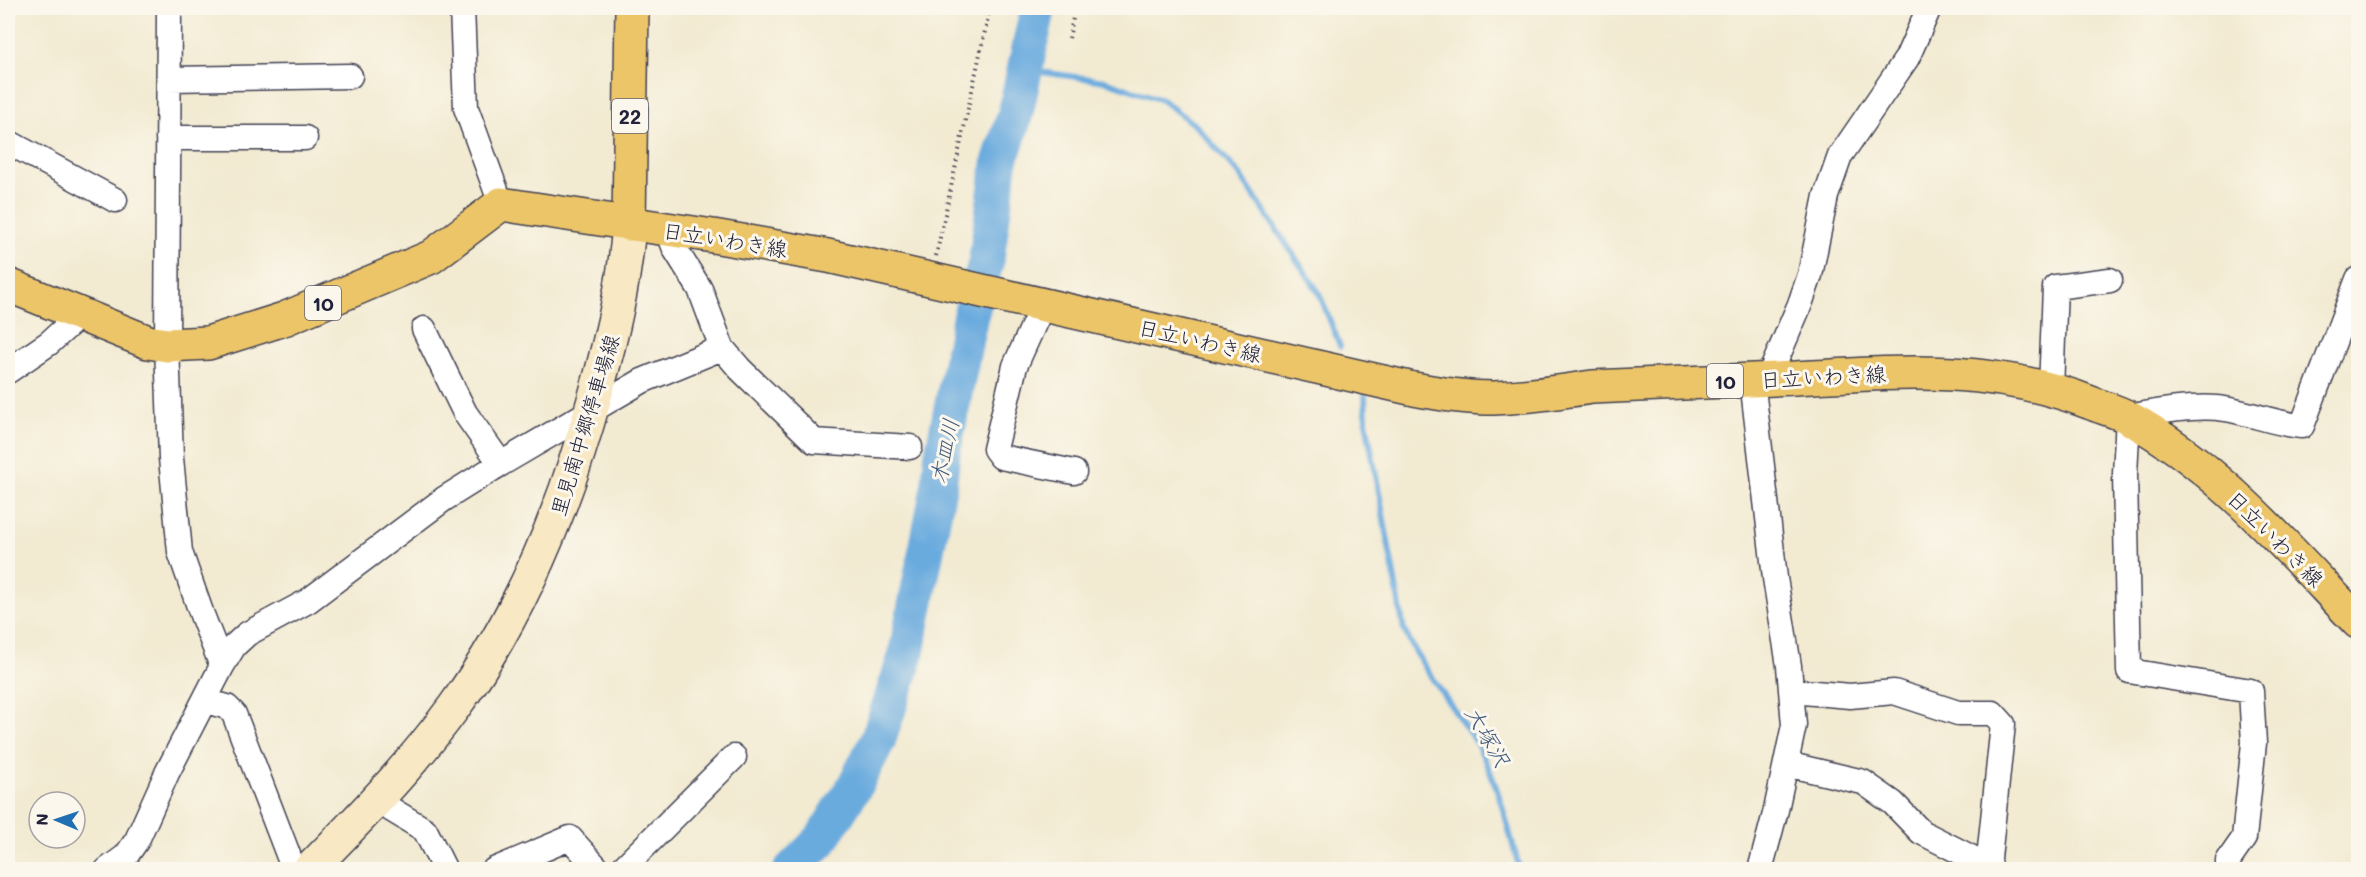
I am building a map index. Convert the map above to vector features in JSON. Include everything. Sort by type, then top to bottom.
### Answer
[{"type":"main road","name":"22","points":[[629,224],[632,8]]},
{"type":"main road","name":"日立いわき線","points":[[501,204],[667,228],[828,256],[1453,396],[1492,398],[1539,395],[1592,387],[1917,371],[1996,378],[2051,389],[2128,417],[2195,462],[2235,496],[2358,622]]},
{"type":"main road","name":"10","points":[[8,285],[148,342],[167,345],[208,343],[284,319],[431,257],[501,204]]},
{"type":"main road","name":"里見南中郷停車場線","points":[[309,870],[377,801],[454,707],[505,627],[544,545],[575,468],[617,319],[626,265],[629,224]]},
{"type":"street","points":[[169,8],[167,345],[171,458],[180,552],[201,615],[222,666]]},
{"type":"street","points":[[462,8],[466,108],[501,204]]},
{"type":"street","points":[[1760,870],[1794,725],[1775,578],[1760,379],[1800,304],[1810,275],[1826,196],[1840,156],[1907,58],[1929,8]]},
{"type":"street","points":[[169,79],[350,76]]},
{"type":"street","points":[[168,138],[305,138]]},
{"type":"street","points":[[8,142],[115,200]]},
{"type":"street","points":[[667,228],[675,249],[700,289],[722,348],[740,369],[814,441],[910,447]]},
{"type":"street","points":[[2228,870],[2228,861],[2244,838],[2254,743],[2251,691],[2129,670],[2125,474],[2128,417],[2167,410],[2224,408],[2280,424],[2302,426],[2358,279]]},
{"type":"street","points":[[2051,389],[2055,287],[2110,280]]},
{"type":"street","points":[[1031,301],[995,448],[1001,457],[1074,472]]},
{"type":"street","points":[[8,371],[49,343],[81,314]]},
{"type":"street","points":[[424,329],[465,412],[501,464]]},
{"type":"street","points":[[107,870],[126,856],[137,840],[167,773],[222,666],[234,646],[247,634],[308,601],[444,499],[501,464],[642,381],[722,348]]},
{"type":"street","points":[[1791,691],[1850,696],[1894,692],[1958,713],[1993,713],[2003,724],[1989,858],[1990,868]]},
{"type":"street","points":[[206,701],[227,707],[234,714],[294,870]]},
{"type":"street","points":[[621,870],[734,757]]},
{"type":"street","points":[[1786,764],[1863,782],[1893,803],[1922,832],[1990,868]]},
{"type":"street","points":[[377,801],[425,830],[445,870]]},
{"type":"street","points":[[494,870],[570,838],[599,870]]},
{"type":"path","points":[[938,281],[990,8]]},
{"type":"path","points":[[1069,39],[1074,8]]},
{"type":"waterway","name":"木皿川","points":[[791,870],[821,840],[854,787],[878,740],[905,659],[970,317],[986,262],[1000,161],[1015,115],[1038,8]]},
{"type":"waterway","points":[[1026,70],[1105,81],[1162,100],[1197,127],[1240,175],[1319,293],[1340,346]]},
{"type":"waterway","name":"大塚沢","points":[[1365,396],[1366,421],[1404,630],[1420,660],[1484,758],[1497,789],[1520,870]]}]
